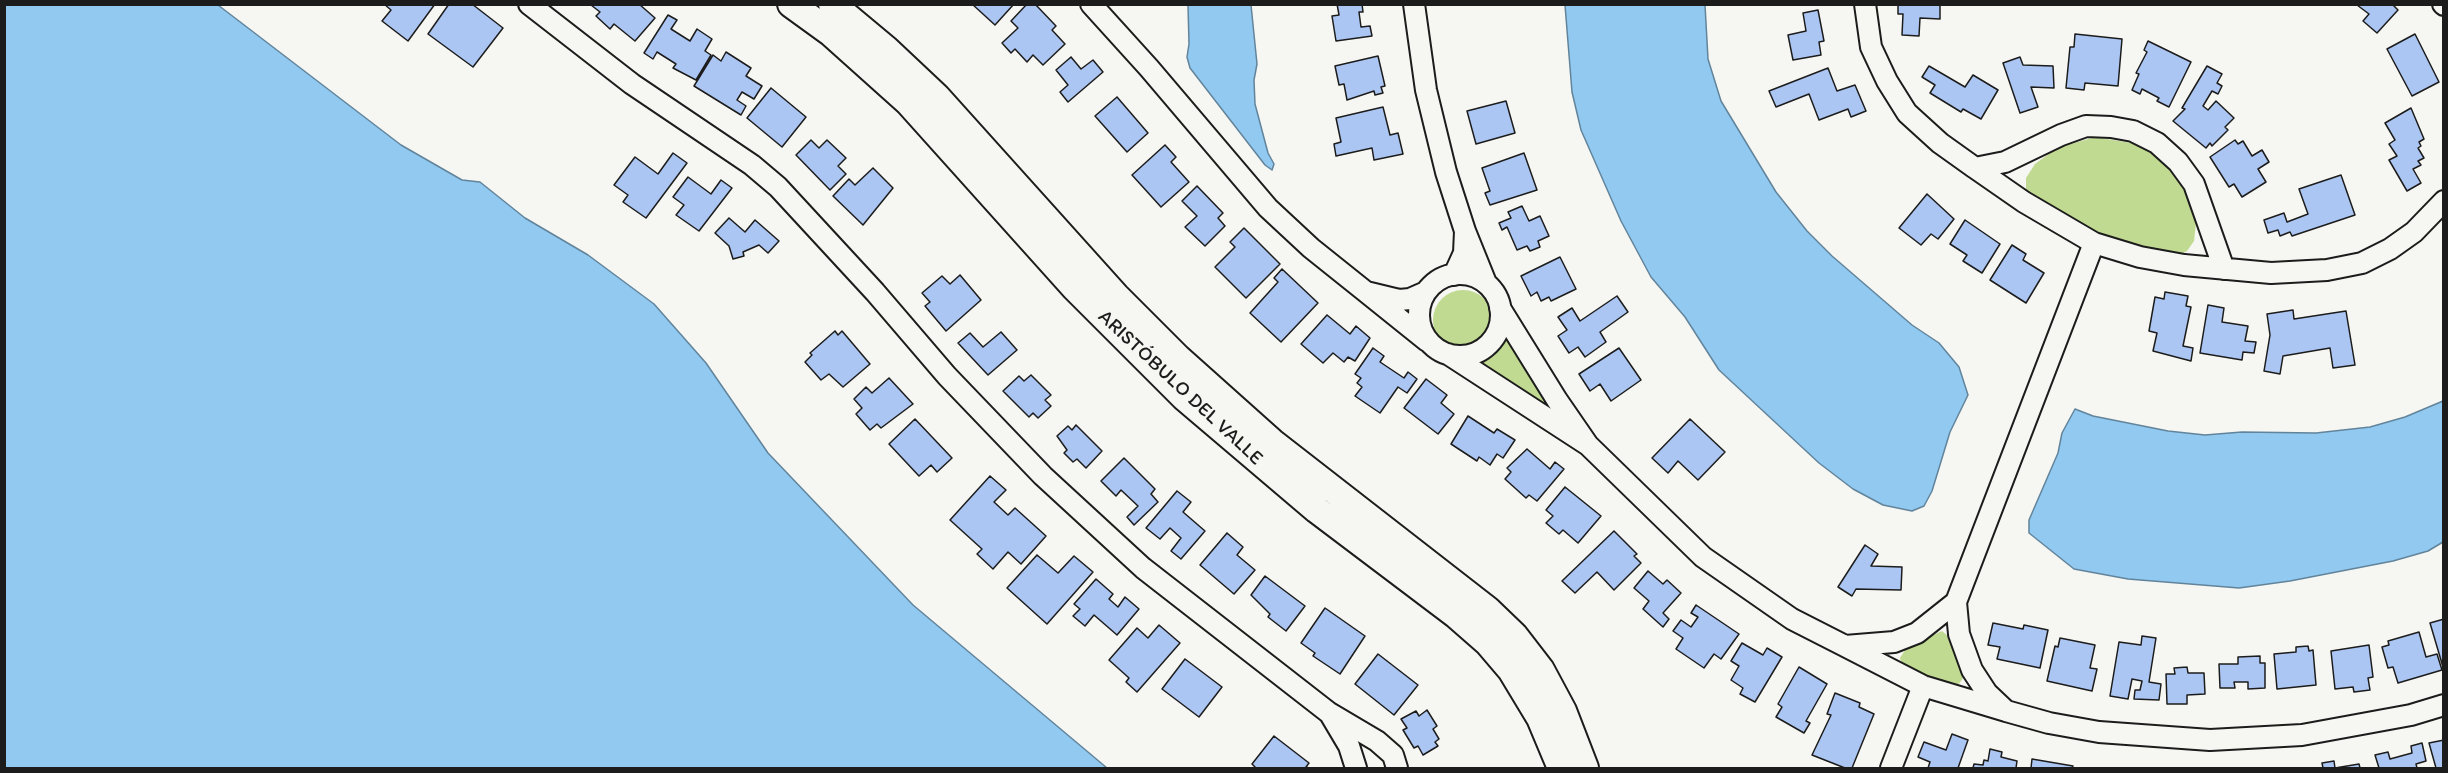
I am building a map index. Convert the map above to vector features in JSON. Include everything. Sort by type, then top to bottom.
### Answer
[{"type":"street","points":[[529,4],[632,84],[752,165],[778,187],[947,376],[1043,476],[1143,568],[1328,712],[1377,741],[1392,755],[1397,768]]},
{"type":"street","name":"ARISTÓBULO DEL VALLE","points":[[791,4],[831,33],[908,102],[1075,288],[1184,397],[1309,503],[1456,615],[1488,643],[1510,670],[1540,717],[1561,768]]},
{"type":"street","name":"ARISTÓBULO DEL VALLE","points":[[832,4],[886,49],[937,97],[1116,296],[1178,358],[1272,442],[1480,603],[1514,635],[1541,670],[1563,711],[1586,768]]},
{"type":"street","points":[[1091,4],[1149,68],[1268,208],[1311,248],[1440,350],[1588,446],[1703,556],[1792,620],[1923,686],[2049,723],[2098,732],[2210,740],[2259,739],[2312,733],[2411,715],[2444,705]]},
{"type":"street","points":[[1414,4],[1426,90],[1446,172],[1465,231],[1486,283]]},
{"type":"street","points":[[1865,4],[1871,47],[1895,96],[1907,113],[1940,143],[1974,168],[2024,202],[2094,243],[2140,257],[2224,269],[2291,272],[2362,263],[2390,249],[2414,232],[2444,201]]},
{"type":"street","points":[[1974,168],[2006,162],[2061,135],[2086,126],[2133,131],[2164,149],[2178,162],[2194,184],[2224,269]]},
{"type":"street","points":[[1454,275],[1464,253],[1465,231]]},
{"type":"street","points":[[2006,711],[1987,693],[1971,670],[1959,634],[1956,602],[2094,243]]},
{"type":"street","points":[[1366,291],[1399,300],[1410,299],[1426,292],[1443,278],[1454,275],[1465,274],[1486,283],[1493,290],[1500,308],[1588,446]]},
{"type":"street","points":[[1426,292],[1419,314],[1425,336],[1440,350],[1462,356],[1476,353],[1488,346],[1501,322],[1500,308]]},
{"type":"street","points":[[1845,646],[1894,642],[1933,622],[1956,602]]},
{"type":"street","points":[[1891,768],[1923,686]]},
{"type":"street","points":[[1328,712],[1349,746],[1356,768]]},
{"type":"green space","points":[[2095,137],[2137,144],[2170,165],[2189,195],[2196,223],[2194,241],[2187,251],[2175,257],[2149,253],[2069,223],[2026,192],[2026,178],[2035,164],[2057,148]]},
{"type":"green space","points":[[1457,290],[1469,290],[1480,295],[1488,303],[1493,320],[1491,332],[1480,345],[1469,350],[1457,350],[1446,345],[1438,337],[1433,326],[1433,314],[1438,303],[1446,295]]},
{"type":"green space","points":[[1507,338],[1512,338],[1563,418],[1477,363],[1494,356]]},
{"type":"green space","points":[[1942,631],[1954,641],[1964,668],[1964,677],[1958,685],[1950,686],[1903,668],[1900,658],[1907,647]]},
{"type":"water","points":[[5,4],[218,5],[401,145],[462,180],[480,182],[525,218],[588,255],[654,304],[706,363],[768,453],[913,605],[1107,768],[5,768]]},
{"type":"water","points":[[1188,5],[1251,5],[1257,64],[1254,80],[1255,104],[1268,153],[1274,164],[1272,170],[1265,165],[1190,68],[1187,57]]},
{"type":"water","points":[[1565,5],[1705,5],[1708,59],[1721,101],[1776,192],[1807,231],[1832,256],[1912,325],[1939,343],[1959,367],[1968,395],[1950,432],[1932,491],[1924,506],[1912,511],[1883,505],[1853,489],[1819,463],[1719,370],[1685,317],[1651,277],[1621,221],[1581,130],[1572,92]]},
{"type":"water","points":[[2443,401],[2443,542],[2428,551],[2393,561],[2290,581],[2239,588],[2128,579],[2074,569],[2029,533],[2029,520],[2058,453],[2062,433],[2075,409],[2093,416],[2168,431],[2205,435],[2242,432],[2316,433],[2370,427],[2405,417]]},
{"type":"building","points":[[384,4],[435,4],[408,41],[382,21],[391,10]]},
{"type":"building","points":[[449,4],[472,4],[503,28],[473,67],[428,34]]},
{"type":"building","points":[[639,4],[655,18],[635,41],[614,24],[610,29],[596,16],[600,12],[591,5]]},
{"type":"building","points":[[972,4],[1014,4],[995,25]]},
{"type":"building","points":[[1027,4],[1035,4],[1056,26],[1052,30],[1065,44],[1043,65],[1033,55],[1027,62],[1015,49],[1011,53],[1002,43],[1018,28],[1011,21]]},
{"type":"building","points":[[1337,4],[1362,4],[1363,12],[1359,12],[1361,27],[1370,26],[1372,36],[1336,41],[1332,16],[1339,15]]},
{"type":"building","points":[[1898,4],[1940,4],[1940,19],[1920,18],[1919,36],[1902,35],[1903,14],[1898,14]]},
{"type":"building","points":[[2392,4],[2398,10],[2377,33],[2363,21],[2369,14],[2357,5]]},
{"type":"building","points":[[1818,10],[1824,41],[1819,42],[1821,55],[1793,60],[1788,35],[1806,31],[1803,13]]},
{"type":"building","points":[[668,15],[677,20],[671,29],[690,41],[697,29],[712,39],[705,51],[711,55],[696,80],[673,68],[676,64],[657,52],[653,59],[644,53]]},
{"type":"building","points":[[2075,34],[2122,39],[2118,86],[2085,83],[2084,90],[2066,88],[2070,47],[2074,47]]},
{"type":"building","points":[[2415,34],[2439,82],[2412,96],[2387,49]]},
{"type":"building","points":[[2148,41],[2191,62],[2169,107],[2157,101],[2159,98],[2142,89],[2140,94],[2132,90],[2139,74],[2136,73],[2147,52],[2144,50]]},
{"type":"building","points":[[726,52],[751,68],[746,76],[762,86],[754,99],[742,92],[737,100],[746,106],[741,115],[694,86],[713,55],[721,61]]},
{"type":"building","points":[[1378,56],[1385,86],[1381,87],[1383,93],[1375,95],[1374,91],[1347,100],[1344,84],[1339,85],[1335,66]]},
{"type":"building","points":[[1071,57],[1081,69],[1093,60],[1103,72],[1068,102],[1060,92],[1068,85],[1056,70]]},
{"type":"building","points":[[2020,57],[2023,65],[2053,66],[2054,88],[2031,87],[2038,107],[2020,113],[2003,63]]},
{"type":"building","points":[[1929,66],[1965,87],[1973,75],[1998,90],[1981,119],[1963,109],[1961,112],[1930,93],[1935,85],[1922,77]]},
{"type":"building","points":[[2207,66],[2222,74],[2217,83],[2222,86],[2218,94],[2212,91],[2203,106],[2208,110],[2216,101],[2234,118],[2225,127],[2228,130],[2212,146],[2210,143],[2206,148],[2173,121],[2185,109],[2182,108]]},
{"type":"building","points":[[1828,68],[1837,91],[1855,85],[1866,111],[1851,117],[1848,109],[1819,120],[1809,94],[1776,107],[1769,91]]},
{"type":"building","points":[[771,88],[806,117],[782,147],[747,118]]},
{"type":"building","points":[[1117,97],[1148,133],[1127,152],[1095,116]]},
{"type":"building","points":[[1506,101],[1515,133],[1476,144],[1467,111]]},
{"type":"building","points":[[1383,107],[1390,135],[1398,133],[1403,154],[1374,160],[1372,148],[1336,156],[1334,144],[1341,142],[1336,118]]},
{"type":"building","points":[[2411,108],[2424,139],[2419,142],[2421,146],[2418,148],[2424,158],[2418,161],[2421,165],[2413,169],[2421,183],[2407,191],[2389,160],[2397,156],[2389,144],[2395,140],[2385,123]]},
{"type":"building","points":[[811,140],[819,148],[827,140],[846,158],[838,166],[846,174],[830,190],[796,155]]},
{"type":"building","points":[[2235,140],[2238,144],[2243,141],[2252,156],[2262,150],[2269,162],[2258,169],[2266,182],[2242,197],[2234,184],[2229,187],[2210,157]]},
{"type":"building","points":[[1165,145],[1176,157],[1171,162],[1189,182],[1161,207],[1132,175]]},
{"type":"building","points":[[673,153],[687,163],[646,218],[623,202],[628,195],[614,185],[635,157],[658,174]]},
{"type":"building","points":[[1524,153],[1537,190],[1490,205],[1485,193],[1490,191],[1482,168]]},
{"type":"building","points":[[873,168],[893,188],[863,225],[833,196],[849,179],[855,185]]},
{"type":"building","points":[[2341,175],[2355,215],[2292,236],[2290,232],[2280,236],[2278,230],[2268,233],[2264,220],[2284,213],[2287,222],[2308,214],[2299,189]]},
{"type":"building","points":[[688,177],[711,194],[721,180],[732,188],[699,231],[676,215],[684,205],[673,197]]},
{"type":"building","points":[[1197,186],[1223,213],[1218,218],[1225,226],[1205,246],[1185,227],[1197,216],[1182,201]]},
{"type":"building","points":[[1927,194],[1954,219],[1938,239],[1931,234],[1921,245],[1899,228]]},
{"type":"building","points":[[1522,206],[1529,221],[1540,216],[1549,236],[1538,241],[1540,247],[1530,251],[1527,246],[1517,250],[1507,227],[1502,230],[1499,223],[1511,218],[1508,212]]},
{"type":"building","points":[[729,218],[745,232],[755,220],[779,241],[768,253],[759,245],[743,252],[744,256],[733,259],[729,246],[715,233]]},
{"type":"building","points":[[1965,220],[2000,244],[1982,273],[1963,261],[1967,255],[1950,244]]},
{"type":"building","points":[[1244,228],[1280,264],[1246,298],[1215,267],[1235,247],[1230,242]]},
{"type":"building","points":[[2012,245],[2026,254],[2023,260],[2044,273],[2026,303],[1990,280]]},
{"type":"building","points":[[1560,257],[1576,289],[1551,301],[1549,297],[1541,301],[1537,292],[1531,296],[1521,276]]},
{"type":"building","points":[[1282,269],[1318,303],[1281,342],[1250,313],[1278,282],[1274,278]]},
{"type":"building","points":[[960,275],[981,300],[946,331],[925,306],[930,302],[922,293],[942,276],[950,284]]},
{"type":"building","points":[[2165,292],[2188,296],[2186,306],[2191,307],[2183,346],[2193,348],[2191,361],[2153,351],[2157,333],[2149,331],[2155,297],[2164,299]]},
{"type":"building","points":[[1617,296],[1628,312],[1600,332],[1606,342],[1585,357],[1578,347],[1569,353],[1558,336],[1567,330],[1558,317],[1572,308],[1580,321]]},
{"type":"building","points":[[2208,305],[2224,308],[2222,322],[2248,326],[2245,341],[2256,342],[2254,353],[2243,352],[2242,360],[2200,353]]},
{"type":"building","points":[[2293,310],[2294,319],[2346,311],[2355,365],[2333,368],[2330,348],[2283,356],[2280,374],[2264,371],[2270,335],[2267,314]]},
{"type":"building","points":[[1327,315],[1350,334],[1356,326],[1370,338],[1355,361],[1348,357],[1344,362],[1333,353],[1323,363],[1301,344]]},
{"type":"building","points":[[835,331],[838,335],[842,331],[870,364],[843,387],[829,374],[821,380],[805,362],[812,355],[810,353]]},
{"type":"building","points":[[1001,332],[1017,350],[988,375],[958,343],[970,333],[983,347]]},
{"type":"building","points":[[1373,348],[1384,356],[1380,362],[1404,378],[1408,372],[1417,379],[1407,393],[1398,387],[1380,413],[1355,396],[1362,387],[1357,383],[1361,378],[1355,374]]},
{"type":"building","points":[[1619,348],[1641,380],[1611,401],[1600,384],[1590,391],[1579,374]]},
{"type":"building","points":[[1031,375],[1051,395],[1045,400],[1051,406],[1038,418],[1033,413],[1029,417],[1003,391],[1019,376],[1024,381]]},
{"type":"building","points":[[889,378],[913,404],[881,428],[877,424],[870,430],[856,414],[862,408],[854,399],[866,387],[872,393]]},
{"type":"building","points":[[1426,379],[1447,395],[1441,403],[1454,414],[1438,434],[1404,408]]},
{"type":"building","points":[[1468,416],[1494,433],[1497,429],[1515,440],[1503,458],[1497,454],[1490,465],[1479,457],[1477,461],[1451,444]]},
{"type":"building","points":[[915,419],[952,458],[937,472],[931,465],[919,476],[889,444]]},
{"type":"building","points":[[1690,419],[1725,452],[1698,480],[1678,461],[1668,473],[1652,458]]},
{"type":"building","points":[[1076,425],[1102,451],[1086,468],[1077,459],[1073,462],[1064,453],[1067,450],[1057,436],[1068,426],[1072,430]]},
{"type":"building","points":[[1527,449],[1550,469],[1555,462],[1564,469],[1537,501],[1529,495],[1526,498],[1505,479],[1511,472],[1507,468]]},
{"type":"building","points":[[1124,458],[1155,489],[1151,494],[1158,502],[1134,525],[1127,517],[1138,506],[1121,490],[1116,496],[1101,481]]},
{"type":"building","points":[[990,476],[1006,490],[994,502],[1008,515],[1015,508],[1046,536],[1021,564],[1008,552],[993,569],[977,554],[982,549],[950,520]]},
{"type":"building","points":[[1565,487],[1601,516],[1578,543],[1563,530],[1559,534],[1546,523],[1553,516],[1546,510]]},
{"type":"building","points":[[1177,491],[1191,502],[1183,512],[1205,531],[1181,559],[1171,551],[1181,538],[1170,528],[1160,539],[1146,528]]},
{"type":"building","points":[[1614,531],[1637,554],[1634,556],[1641,563],[1614,590],[1597,572],[1575,593],[1562,581]]},
{"type":"building","points":[[1227,533],[1243,547],[1237,555],[1255,570],[1234,594],[1200,565]]},
{"type":"building","points":[[1865,545],[1878,554],[1871,566],[1902,567],[1901,590],[1856,589],[1852,596],[1838,587]]},
{"type":"building","points":[[1037,555],[1058,573],[1074,556],[1093,572],[1047,624],[1007,588]]},
{"type":"building","points":[[1648,571],[1663,584],[1667,580],[1681,593],[1663,613],[1669,619],[1663,627],[1643,609],[1649,601],[1634,588]]},
{"type":"building","points":[[1265,576],[1305,606],[1286,631],[1268,617],[1270,614],[1251,595]]},
{"type":"building","points":[[1096,579],[1113,594],[1109,599],[1118,607],[1125,597],[1139,609],[1117,635],[1094,615],[1085,626],[1073,616],[1080,609],[1074,604]]},
{"type":"building","points":[[1696,605],[1739,634],[1721,659],[1714,654],[1704,668],[1676,649],[1683,638],[1673,631],[1681,620],[1691,627],[1698,617],[1691,613]]},
{"type":"building","points":[[1325,608],[1365,636],[1340,674],[1313,656],[1315,653],[1301,643]]},
{"type":"building","points":[[2444,619],[2444,667],[2443,667],[2430,623]]},
{"type":"building","points":[[1993,623],[2023,629],[2024,625],[2048,630],[2040,668],[1997,659],[2000,647],[1988,645]]},
{"type":"building","points":[[1159,625],[1180,643],[1137,692],[1126,682],[1129,678],[1109,660],[1137,628],[1148,638]]},
{"type":"building","points":[[2419,632],[2426,657],[2437,654],[2442,670],[2398,683],[2393,667],[2388,668],[2382,647],[2389,645],[2388,641]]},
{"type":"building","points":[[2142,636],[2156,638],[2149,682],[2161,684],[2159,700],[2134,699],[2135,690],[2140,690],[2142,681],[2132,679],[2128,699],[2110,696],[2119,642],[2141,645]]},
{"type":"building","points":[[2060,638],[2095,645],[2090,668],[2097,669],[2092,691],[2047,681],[2055,646],[2058,647]]},
{"type":"building","points":[[1742,643],[1763,655],[1767,648],[1782,657],[1755,702],[1740,694],[1743,688],[1731,680],[1739,666],[1731,661]]},
{"type":"building","points":[[2369,645],[2373,677],[2368,678],[2370,690],[2354,692],[2353,687],[2335,689],[2331,651]]},
{"type":"building","points":[[2308,646],[2309,651],[2313,650],[2316,685],[2277,689],[2274,654],[2296,652],[2296,647]]},
{"type":"building","points":[[1378,654],[1418,685],[1394,715],[1355,684]]},
{"type":"building","points":[[2260,656],[2260,663],[2265,663],[2265,688],[2248,689],[2248,682],[2234,682],[2235,688],[2220,688],[2219,664],[2238,664],[2238,657]]},
{"type":"building","points":[[1185,659],[1222,687],[1199,717],[1162,689]]},
{"type":"building","points":[[1799,667],[1827,684],[1806,721],[1810,723],[1804,733],[1776,717],[1782,707],[1778,704]]},
{"type":"building","points":[[2187,667],[2188,673],[2204,673],[2205,694],[2187,695],[2187,704],[2167,704],[2166,674],[2175,674],[2174,668]]},
{"type":"building","points":[[1835,693],[1860,703],[1859,707],[1874,714],[1852,768],[1845,768],[1812,755],[1831,715],[1827,714]]},
{"type":"building","points":[[1427,710],[1437,726],[1433,729],[1439,739],[1435,742],[1438,746],[1423,755],[1418,746],[1414,748],[1403,730],[1407,728],[1401,719],[1416,711],[1419,716]]},
{"type":"building","points":[[1952,734],[1968,740],[1958,768],[1928,768],[1930,762],[1918,757],[1924,742],[1946,750]]},
{"type":"building","points":[[1274,736],[1309,763],[1306,767],[1309,768],[1256,768],[1252,764]]},
{"type":"building","points":[[2444,740],[2444,768],[2436,768],[2429,743]]},
{"type":"building","points":[[2422,743],[2426,761],[2416,764],[2417,768],[2379,768],[2375,755],[2388,752],[2390,759],[2412,753],[2411,746]]},
{"type":"building","points":[[1990,749],[2002,752],[2001,757],[2017,761],[2016,768],[1973,768],[1974,764],[1983,765],[1984,760],[1988,761]]},
{"type":"building","points":[[2032,759],[2073,766],[2072,768],[2031,768]]},
{"type":"building","points":[[2334,761],[2335,768],[2323,768],[2322,763]]},
{"type":"building","points":[[2359,764],[2360,768],[2335,768]]}]
